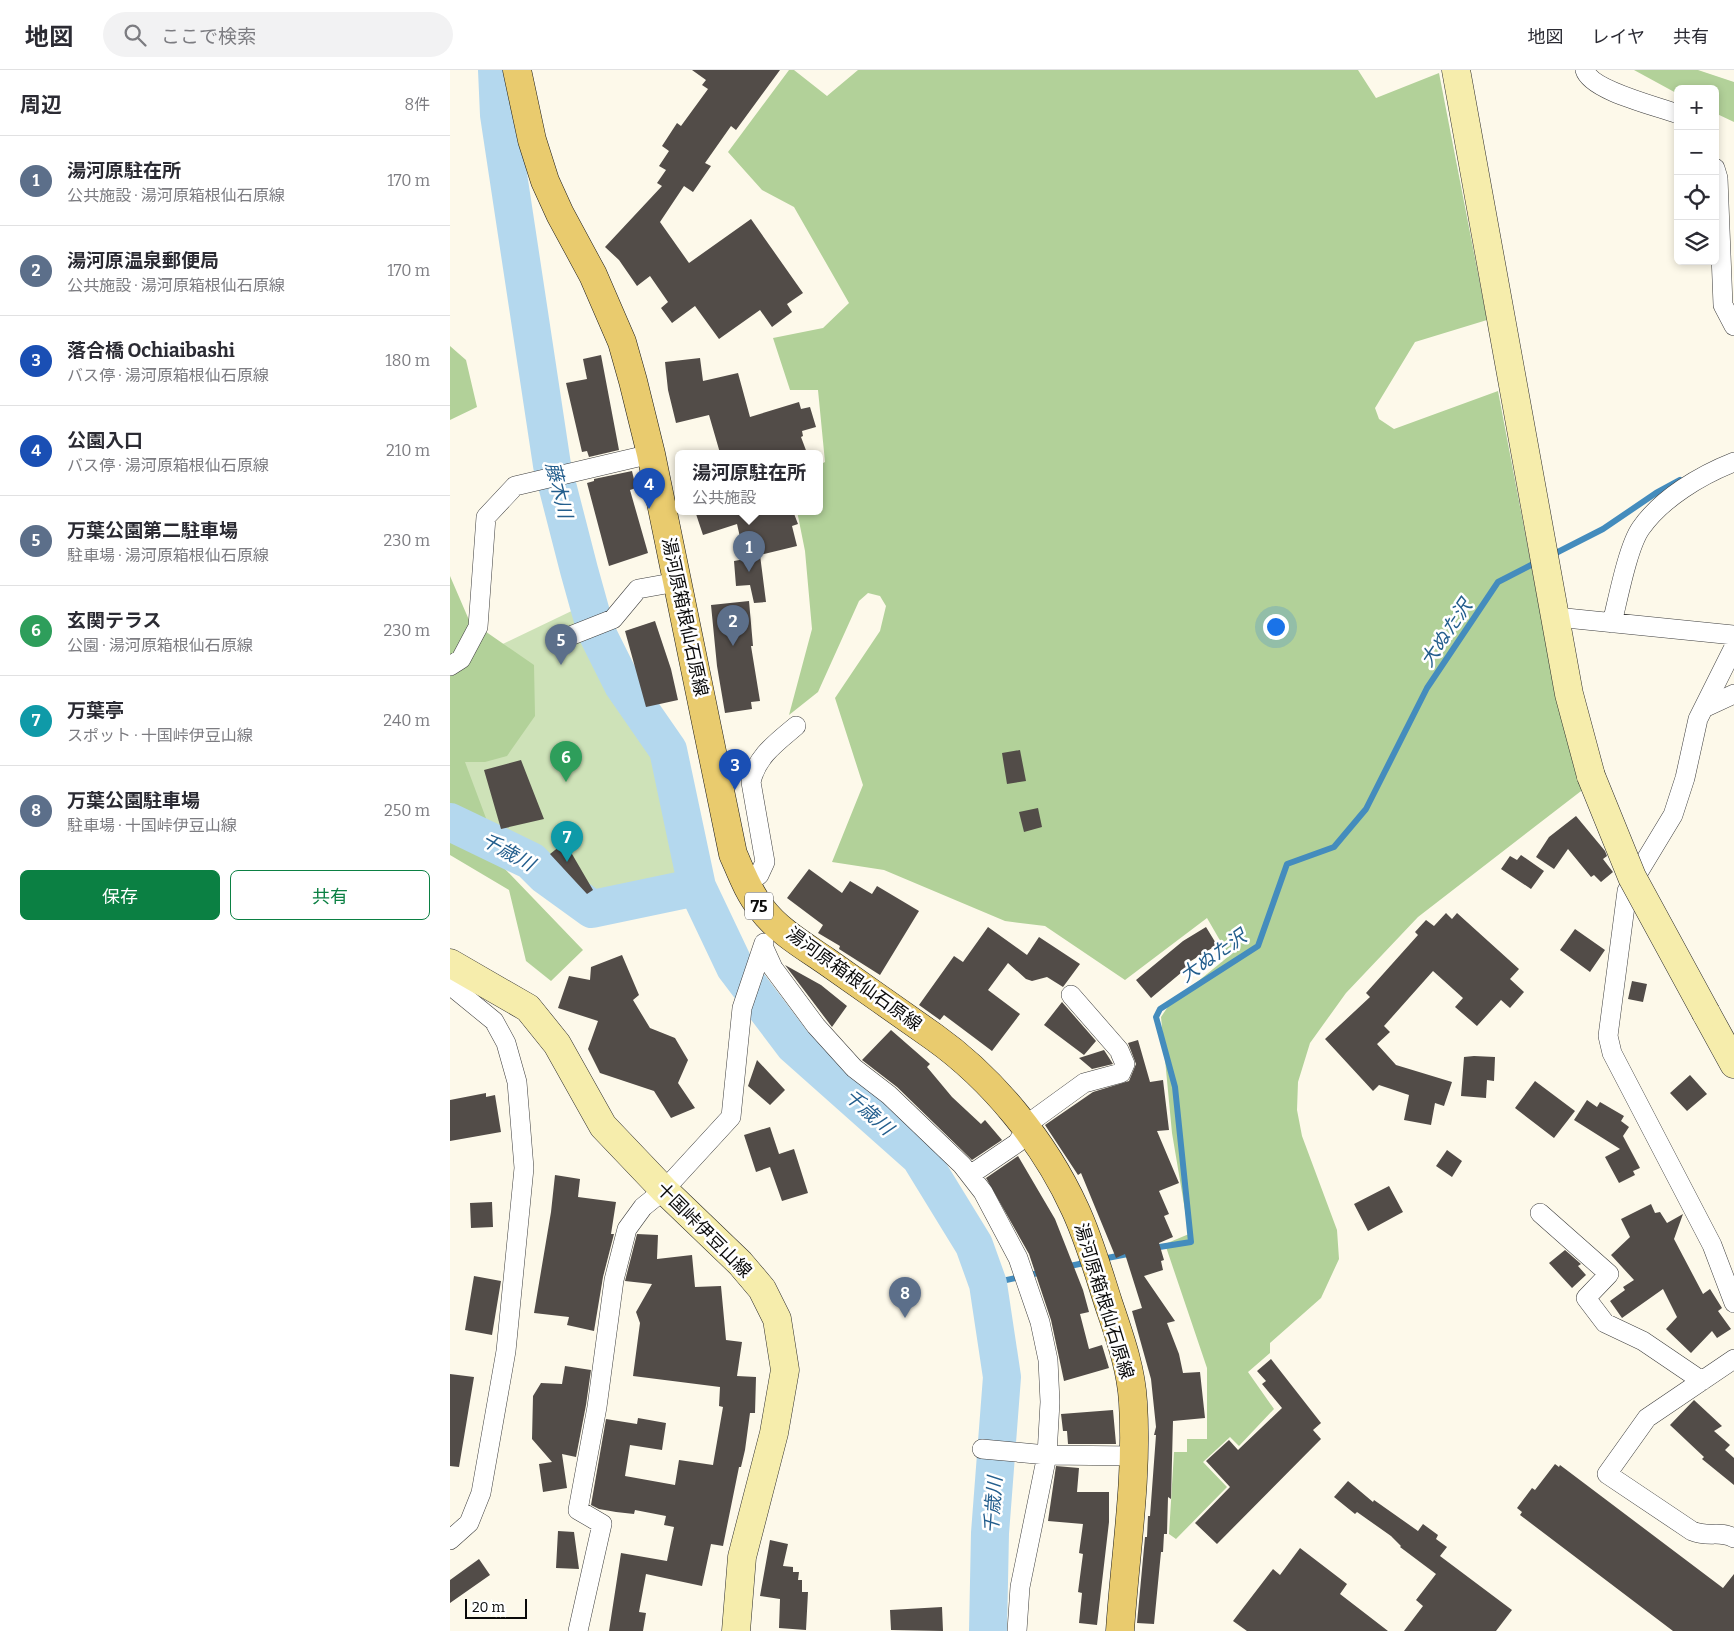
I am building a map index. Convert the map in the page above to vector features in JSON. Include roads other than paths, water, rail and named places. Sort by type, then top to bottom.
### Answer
[{"type":"main road","name":"湯河原箱根仙石原線","points":[[515,71],[532,140],[545,180],[560,214],[593,275],[622,342],[651,454],[733,854],[746,884],[761,909],[766,942],[795,940],[966,1062],[992,1087],[1027,1130],[1061,1184],[1088,1241],[1127,1360],[1133,1399],[1135,1456],[1120,1631]]},
{"type":"street","points":[[1456,70],[1569,694],[1591,776],[1632,877],[1734,1064]]},
{"type":"street","points":[[1584,70],[1586,74],[1604,88],[1674,113]]},
{"type":"street","points":[[1717,175],[1723,305],[1734,326]]},
{"type":"street","points":[[450,666],[461,660],[478,627],[486,517],[515,486],[651,454]]},
{"type":"street","points":[[1612,623],[1628,561],[1641,528],[1674,495],[1708,472],[1734,462]]},
{"type":"street","points":[[574,634],[613,619],[638,589],[677,582]]},
{"type":"street","points":[[1556,617],[1734,635]]},
{"type":"street","points":[[1734,647],[1698,719],[1685,778],[1673,815],[1627,891],[1608,1036],[1612,1054],[1712,1245],[1734,1303]]},
{"type":"street","points":[[1704,708],[1734,694]]},
{"type":"street","points":[[746,884],[759,875],[765,862],[751,782],[753,772],[767,751],[796,726]]},
{"type":"street","points":[[578,1631],[602,1524],[578,1510],[597,1408],[614,1280],[627,1229],[643,1207],[664,1190],[731,1117],[742,1008],[766,942]]},
{"type":"street","points":[[766,942],[772,968],[816,1026],[854,1068],[889,1095],[970,1175],[983,1192],[1018,1258],[1040,1322],[1048,1360],[1050,1402],[1020,1587],[1017,1631]]},
{"type":"street","name":"十国峠伊豆山線","points":[[450,963],[528,1008],[557,1044],[603,1126],[664,1190],[740,1263],[762,1289],[777,1319],[786,1370],[774,1433],[742,1557],[736,1631]]},
{"type":"street","points":[[450,985],[494,1021],[506,1044],[517,1082],[524,1168],[506,1351],[481,1493],[469,1523],[450,1540]]},
{"type":"street","points":[[970,1175],[1017,1143],[1033,1120],[1084,1083],[1121,1073],[1124,1064],[1119,1050],[1072,995]]},
{"type":"street","points":[[1540,1213],[1609,1274],[1586,1298],[1605,1323],[1643,1341],[1702,1381]]},
{"type":"street","points":[[1734,1359],[1648,1418],[1607,1474],[1692,1531],[1704,1536],[1726,1534],[1734,1538]]},
{"type":"street","points":[[982,1449],[1042,1455],[1135,1456]]},
{"type":"waterway","name":"藤木川","points":[[497,70],[499,115],[552,465],[596,631],[623,685],[668,750],[697,887]]},
{"type":"waterway","name":"大ぬた沢","points":[[1550,556],[1603,529],[1656,493],[1680,480]]},
{"type":"waterway","name":"大ぬた沢","points":[[1153,1248],[1191,1242],[1175,1087],[1156,1017],[1160,1009],[1258,946],[1287,864],[1334,847],[1366,809],[1427,688],[1498,582],[1539,561]]},
{"type":"waterway","name":"千歳川","points":[[450,822],[531,861],[545,875],[592,909],[697,887],[735,967],[794,1045],[920,1157],[974,1245],[988,1284],[1002,1377],[990,1533],[988,1631]]},
{"type":"waterway","name":"大ぬた沢","points":[[1102,1259],[1133,1253]]},
{"type":"waterway","name":"大ぬた沢","points":[[1065,1267],[1089,1262]]},
{"type":"waterway","name":"大ぬた沢","points":[[988,1284],[1043,1272]]},
{"type":"place","name":"公園入口","points":[[649,509]]},
{"type":"place","name":"湯河原駐在所","points":[[749,572]]},
{"type":"place","name":"湯河原温泉郵便局","points":[[733,646]]},
{"type":"place","name":"万葉公園第二駐車場","points":[[561,665]]},
{"type":"place","name":"玄関テラス","points":[[566,782]]},
{"type":"place","name":"落合橋 Ochiaibashi","points":[[735,790]]},
{"type":"place","name":"万葉亭","points":[[567,862]]},
{"type":"place","name":"万葉公園駐車場","points":[[905,1318]]}]
